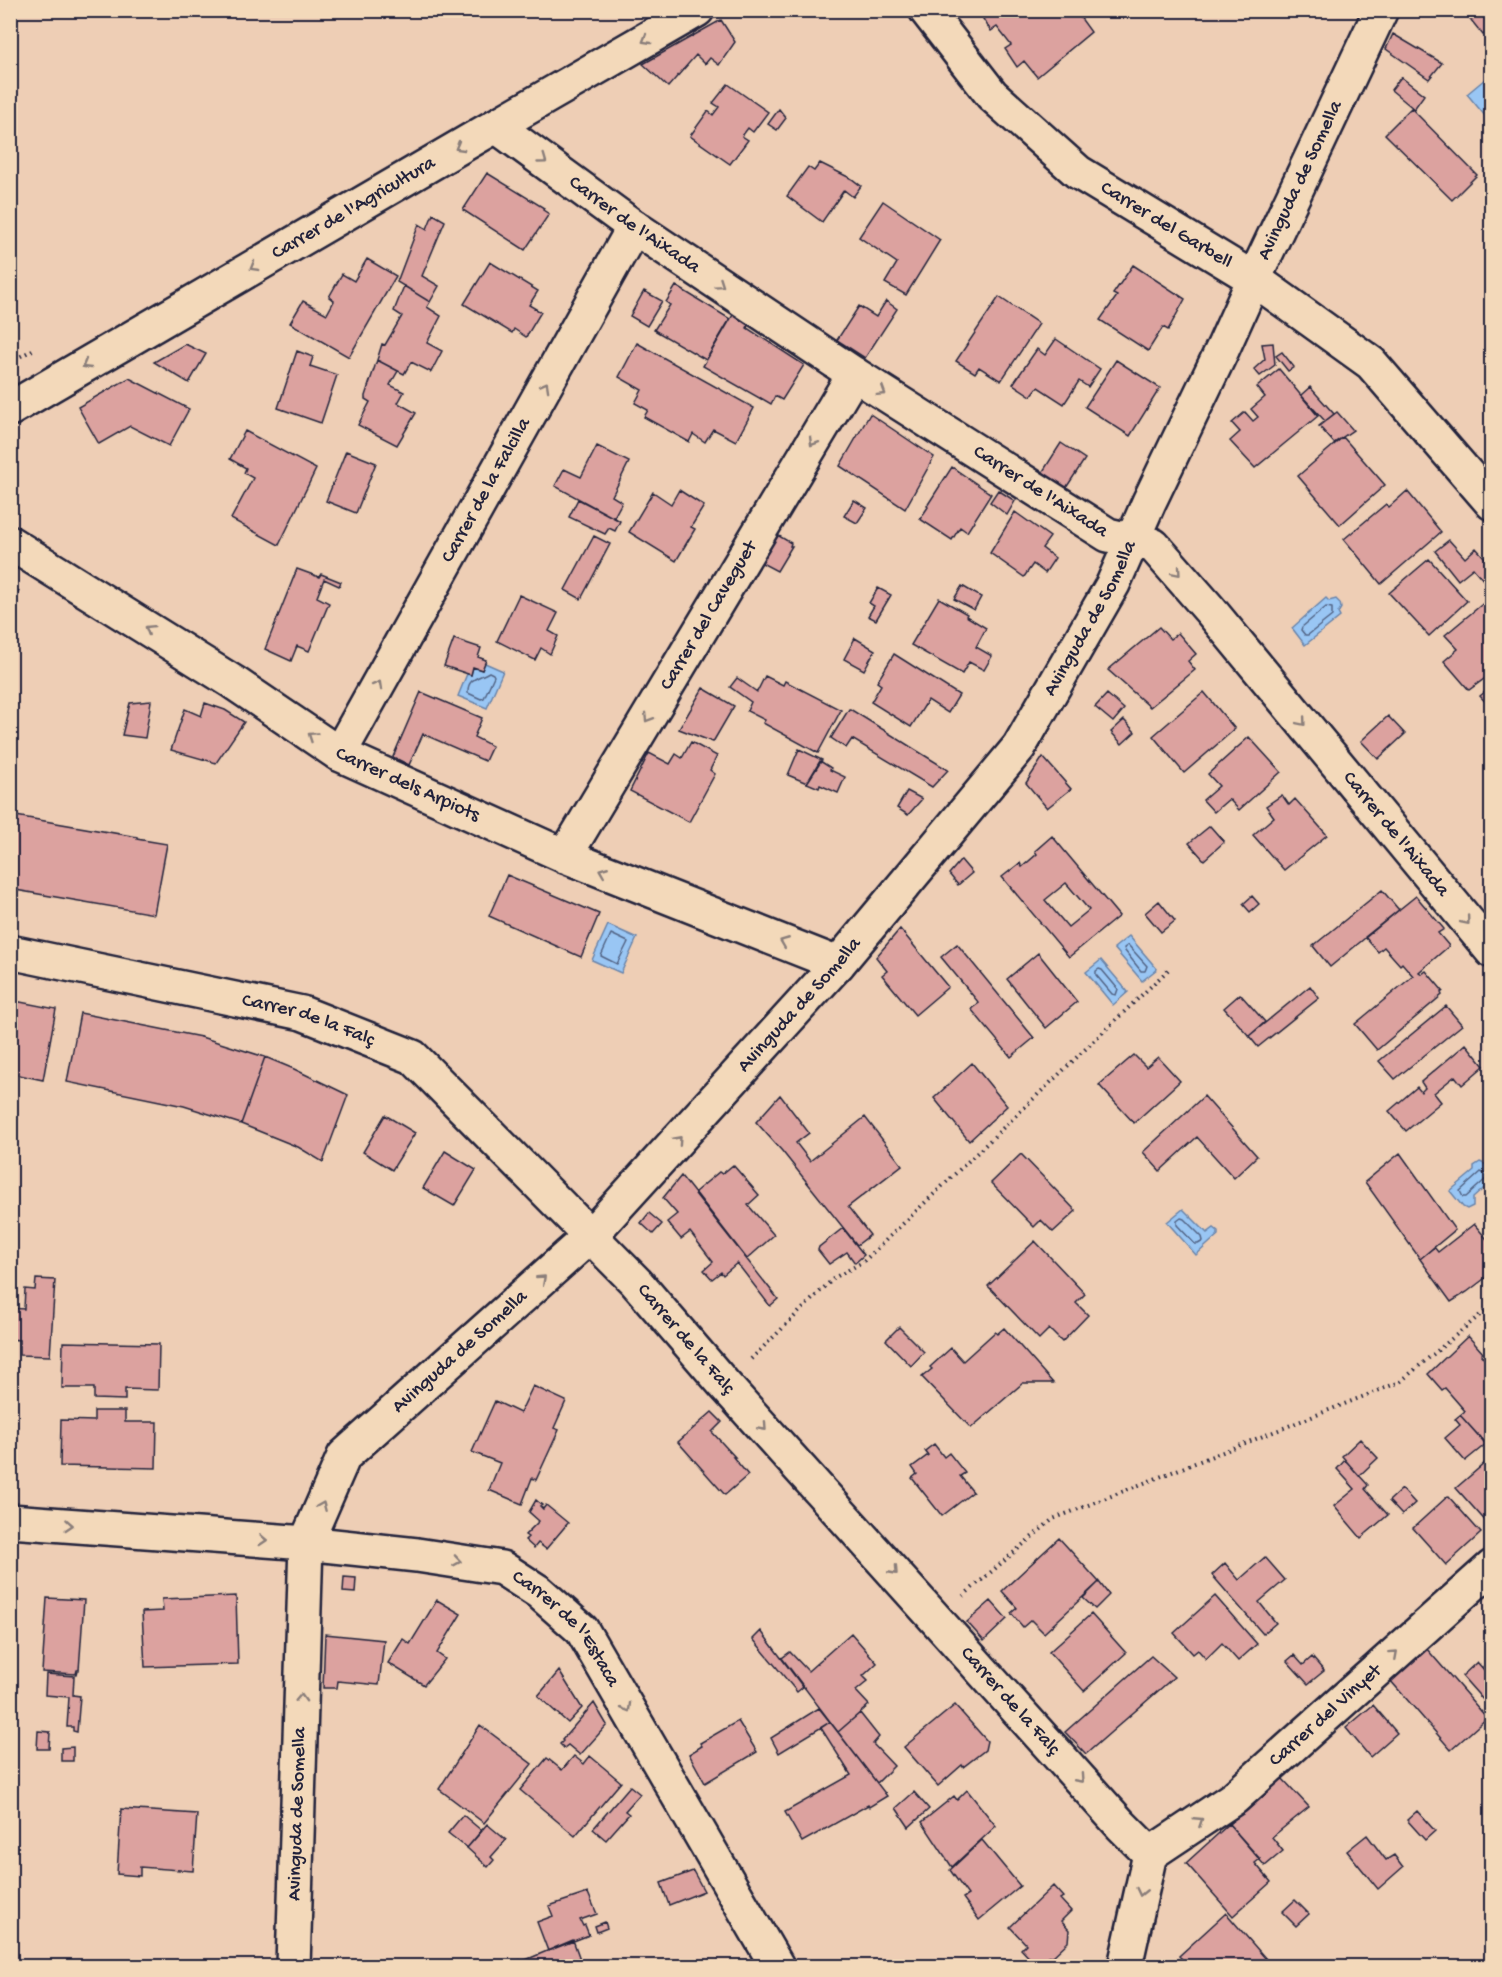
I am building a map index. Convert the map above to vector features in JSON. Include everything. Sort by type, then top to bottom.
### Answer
[{"type":"street","name":"Carrer de l'Agricultura","points":[[10,409],[697,10]]},
{"type":"street","name":"Carrer del Garbell","points":[[926,10],[992,94],[1078,172],[1254,279],[1371,363],[1491,503]]},
{"type":"street","name":"Avinguda de Somella","points":[[293,1966],[306,1543],[344,1456],[590,1236],[838,964],[1019,747],[1113,584],[1131,541],[1381,10]]},
{"type":"street","name":"Carrer de l'Aixada","points":[[495,126],[634,227],[854,374],[1108,535],[1154,545],[1491,951]]},
{"type":"street","name":"Carrer de la Falcilla","points":[[339,754],[634,227]]},
{"type":"street","name":"Carrer del Caveguet","points":[[565,856],[854,374]]},
{"type":"street","name":"Carrer dels Arpiots","points":[[10,543],[233,682],[339,754],[565,856],[838,964]]},
{"type":"street","name":"Carrer de la Falç","points":[[10,952],[302,1012],[414,1058],[636,1282],[723,1383],[1121,1825],[1150,1854]]},
{"type":"street","name":"Carrer de l'Estaca","points":[[10,1521],[306,1543],[417,1555],[501,1568],[539,1592],[582,1630],[777,1966]]},
{"type":"street","name":"Carrer del Vinyet","points":[[1150,1854],[1234,1798],[1491,1567]]},
{"type":"street","points":[[1125,1966],[1150,1854]]},
{"type":"path","points":[[723,1383],[834,1278],[863,1262],[1169,969]]},
{"type":"path","points":[[960,1599],[1053,1520],[1400,1382],[1491,1305]]},
{"type":"water","points":[[1491,74],[1491,123],[1467,94]]},
{"type":"water","points":[[1326,598],[1329,601],[1336,599],[1340,603],[1341,608],[1338,613],[1340,617],[1305,645],[1292,628]]},
{"type":"water","points":[[485,663],[503,671],[487,708],[458,696],[467,674],[471,675],[473,667],[482,670]]},
{"type":"water","points":[[608,925],[637,938],[621,973],[592,960]]},
{"type":"water","points":[[1129,936],[1157,969],[1142,981],[1114,948]]},
{"type":"water","points":[[1101,960],[1128,992],[1113,1005],[1086,972]]},
{"type":"water","points":[[1480,1162],[1485,1164],[1491,1172],[1491,1182],[1473,1198],[1473,1206],[1467,1209],[1450,1191],[1474,1171],[1474,1166]]},
{"type":"water","points":[[1183,1209],[1207,1233],[1214,1228],[1218,1231],[1218,1235],[1196,1255],[1167,1222]]},
{"type":"building","points":[[986,10],[1075,10],[1091,32],[1037,77],[1024,61],[1017,67],[1005,49],[1011,45],[997,27],[991,31],[983,19],[988,15]]},
{"type":"building","points":[[1463,10],[1492,10],[1492,28],[1483,35]]},
{"type":"building","points":[[721,20],[735,42],[719,65],[710,58],[705,64],[696,55],[668,87],[643,64]]},
{"type":"building","points":[[1393,34],[1442,63],[1429,79],[1386,49]]},
{"type":"building","points":[[1401,77],[1424,95],[1414,109],[1391,90]]},
{"type":"building","points":[[728,84],[768,112],[753,132],[748,128],[742,136],[748,140],[730,164],[690,136],[708,111],[713,115],[719,107],[713,103]]},
{"type":"building","points":[[1411,108],[1477,175],[1452,200],[1385,134]]},
{"type":"building","points":[[779,109],[786,118],[777,130],[768,124]]},
{"type":"building","points":[[820,163],[861,186],[853,197],[844,190],[822,222],[787,196],[808,167],[814,171]]},
{"type":"building","points":[[487,173],[544,208],[543,210],[549,214],[525,250],[463,210]]},
{"type":"building","points":[[883,201],[940,240],[906,295],[885,283],[897,263],[859,237]]},
{"type":"building","points":[[433,214],[445,221],[422,276],[439,286],[430,302],[397,282],[419,224],[427,229]]},
{"type":"building","points":[[367,259],[396,276],[349,357],[290,323],[303,301],[327,314],[334,301],[329,297],[342,274],[354,281]]},
{"type":"building","points":[[490,262],[538,291],[529,305],[541,312],[526,337],[514,329],[512,333],[464,304]]},
{"type":"building","points":[[1133,265],[1185,299],[1168,330],[1163,327],[1148,351],[1100,320],[1117,296],[1113,294]]},
{"type":"building","points":[[404,286],[430,302],[427,307],[441,316],[427,343],[442,351],[431,372],[411,362],[404,374],[377,360],[382,344],[385,345],[402,316],[394,311]]},
{"type":"building","points":[[676,286],[730,319],[706,360],[654,330],[670,305],[666,302]]},
{"type":"building","points":[[644,291],[662,301],[647,326],[630,316]]},
{"type":"building","points":[[999,297],[1039,324],[1001,381],[979,367],[975,373],[956,361]]},
{"type":"building","points":[[886,301],[897,309],[865,358],[837,340],[859,306],[876,317]]},
{"type":"building","points":[[734,313],[749,323],[747,328],[804,365],[782,400],[775,396],[771,404],[703,366]]},
{"type":"building","points":[[1056,339],[1100,369],[1088,387],[1079,381],[1064,404],[1038,387],[1031,396],[1013,384],[1037,349],[1045,355]]},
{"type":"building","points":[[637,343],[754,408],[736,441],[713,429],[705,442],[693,434],[689,442],[644,417],[648,410],[635,403],[642,390],[619,377]]},
{"type":"building","points":[[1273,343],[1275,365],[1260,376],[1254,369],[1265,359],[1262,344]]},
{"type":"building","points":[[185,344],[206,354],[189,383],[154,362]]},
{"type":"building","points":[[297,351],[313,357],[310,366],[337,375],[321,423],[278,408]]},
{"type":"building","points":[[1282,352],[1294,367],[1288,371],[1276,356]]},
{"type":"building","points":[[377,360],[398,371],[390,385],[404,392],[398,403],[416,413],[397,445],[358,425],[370,402],[365,399],[365,396]]},
{"type":"building","points":[[1116,360],[1160,388],[1130,436],[1085,407]]},
{"type":"building","points":[[1279,369],[1318,416],[1255,468],[1230,441],[1240,432],[1232,423],[1245,412],[1253,421],[1258,417],[1251,409],[1265,397],[1257,387]]},
{"type":"building","points":[[129,378],[189,409],[169,446],[130,426],[99,444],[78,407]]},
{"type":"building","points":[[1310,387],[1334,414],[1325,421],[1301,395]]},
{"type":"building","points":[[1337,412],[1353,430],[1334,443],[1319,426]]},
{"type":"building","points":[[870,414],[934,457],[905,509],[840,466]]},
{"type":"building","points":[[245,431],[316,469],[279,545],[231,519],[253,478],[244,473],[246,468],[230,459]]},
{"type":"building","points":[[1343,437],[1385,485],[1340,525],[1298,476]]},
{"type":"building","points":[[1061,443],[1085,459],[1064,491],[1040,476]]},
{"type":"building","points":[[597,446],[629,462],[612,496],[622,502],[614,517],[620,521],[555,486],[564,469],[581,477]]},
{"type":"building","points":[[346,451],[376,463],[356,513],[326,501]]},
{"type":"building","points":[[952,467],[991,494],[967,532],[960,527],[952,540],[920,519]]},
{"type":"building","points":[[679,490],[704,506],[691,527],[695,529],[676,561],[629,532],[653,492],[671,504]]},
{"type":"building","points":[[998,490],[1015,501],[1007,515],[990,502]]},
{"type":"building","points":[[1407,491],[1441,532],[1381,584],[1344,539],[1386,504],[1389,507]]},
{"type":"building","points":[[578,499],[620,521],[615,531],[609,528],[605,534],[569,517]]},
{"type":"building","points":[[854,500],[867,508],[857,523],[844,516]]},
{"type":"building","points":[[1015,512],[1050,537],[1042,548],[1055,558],[1045,573],[1033,564],[1024,577],[990,553]]},
{"type":"building","points":[[774,533],[791,543],[790,546],[792,546],[777,571],[758,561]]},
{"type":"building","points":[[594,536],[610,544],[581,599],[565,590]]},
{"type":"building","points":[[1449,540],[1465,558],[1476,548],[1492,566],[1491,589],[1473,568],[1458,580],[1435,551]]},
{"type":"building","points":[[1429,559],[1467,601],[1429,636],[1389,593]]},
{"type":"building","points":[[297,569],[319,577],[321,574],[341,582],[339,586],[324,579],[317,597],[329,603],[309,651],[297,646],[291,661],[265,649]]},
{"type":"building","points":[[962,586],[981,597],[974,610],[954,599]]},
{"type":"building","points":[[10,587],[19,591],[10,611]]},
{"type":"building","points":[[878,588],[891,595],[876,620],[868,616],[874,606],[869,603]]},
{"type":"building","points":[[519,595],[558,613],[549,631],[558,636],[550,654],[541,648],[535,660],[497,641]]},
{"type":"building","points":[[1492,596],[1492,673],[1469,690],[1444,661],[1458,649],[1445,635]]},
{"type":"building","points":[[939,598],[986,628],[976,647],[992,656],[984,670],[969,662],[962,674],[911,645]]},
{"type":"building","points":[[1159,627],[1170,639],[1178,633],[1196,654],[1188,661],[1195,670],[1150,707],[1108,670]]},
{"type":"building","points":[[855,638],[875,650],[864,670],[844,659]]},
{"type":"building","points":[[454,639],[481,648],[478,657],[486,660],[482,670],[473,667],[471,675],[444,666]]},
{"type":"building","points":[[894,654],[959,695],[948,713],[928,700],[911,727],[871,702],[881,685],[877,682]]},
{"type":"building","points":[[765,676],[783,685],[785,681],[841,710],[818,753],[763,723],[765,720],[747,711],[751,702],[730,687],[737,678],[757,692]]},
{"type":"building","points":[[1492,686],[1492,709],[1480,696]]},
{"type":"building","points":[[703,688],[734,706],[713,742],[679,729]]},
{"type":"building","points":[[421,692],[482,718],[474,737],[492,746],[485,761],[423,734],[409,765],[393,757]]},
{"type":"building","points":[[1204,692],[1235,729],[1184,773],[1153,736]]},
{"type":"building","points":[[1107,694],[1124,709],[1113,722],[1095,707]]},
{"type":"building","points":[[151,701],[145,738],[122,735],[130,703]]},
{"type":"building","points":[[205,703],[225,710],[244,722],[216,763],[171,750],[185,709],[201,716]]},
{"type":"building","points":[[849,709],[948,770],[932,787],[852,739],[846,748],[831,738]]},
{"type":"building","points":[[1388,716],[1405,734],[1378,759],[1361,741]]},
{"type":"building","points":[[1124,720],[1135,732],[1122,744],[1111,732]]},
{"type":"building","points":[[1249,737],[1281,772],[1239,810],[1229,799],[1214,812],[1203,800],[1219,786],[1208,774]]},
{"type":"building","points":[[691,742],[717,756],[710,770],[715,774],[689,822],[630,791],[649,753],[670,764],[676,754],[682,758]]},
{"type":"building","points":[[799,749],[822,760],[807,783],[788,775]]},
{"type":"building","points":[[1043,757],[1071,789],[1047,808],[1026,783]]},
{"type":"building","points":[[820,761],[831,768],[830,770],[845,777],[838,793],[820,785],[819,788],[807,783]]},
{"type":"building","points":[[907,791],[922,799],[908,815],[897,808]]},
{"type":"building","points":[[1282,795],[1289,805],[1295,799],[1327,835],[1284,870],[1253,835],[1274,817],[1266,806]]},
{"type":"building","points":[[10,815],[167,844],[154,914],[10,889]]},
{"type":"building","points":[[1210,826],[1224,842],[1204,860],[1189,843]]},
{"type":"building","points":[[1052,836],[1119,916],[1069,957],[1002,877],[1020,863],[1022,867],[1037,854],[1035,851]],"holes":[[[1066,883],[1089,910],[1068,927],[1045,900]]]},
{"type":"building","points":[[961,860],[972,873],[958,885],[949,874]]},
{"type":"building","points":[[507,875],[599,914],[581,957],[489,916]]},
{"type":"building","points":[[1382,890],[1399,910],[1330,967],[1313,946]]},
{"type":"building","points":[[1252,896],[1259,904],[1250,912],[1243,904]]},
{"type":"building","points":[[1416,896],[1444,929],[1438,933],[1449,946],[1419,972],[1422,974],[1426,971],[1443,991],[1442,995],[1377,1050],[1355,1024],[1413,976],[1384,947],[1378,952],[1365,937]]},
{"type":"building","points":[[1159,901],[1175,921],[1161,932],[1145,913]]},
{"type":"building","points":[[900,929],[948,987],[915,1015],[882,975],[887,971],[876,957]]},
{"type":"building","points":[[957,944],[1034,1038],[1011,1057],[971,1009],[979,1003],[941,957]]},
{"type":"building","points":[[1038,953],[1077,1002],[1046,1028],[1007,979]]},
{"type":"building","points":[[1310,986],[1319,998],[1258,1047],[1249,1036]]},
{"type":"building","points":[[1240,994],[1265,1022],[1249,1036],[1224,1008]]},
{"type":"building","points":[[10,1000],[56,1009],[43,1080],[10,1073]]},
{"type":"building","points":[[1446,1006],[1462,1025],[1395,1079],[1379,1061]]},
{"type":"building","points":[[80,1013],[201,1037],[265,1057],[241,1124],[184,1106],[67,1082]]},
{"type":"building","points":[[1466,1044],[1484,1066],[1462,1085],[1455,1076],[1434,1093],[1441,1102],[1406,1131],[1389,1111],[1417,1087],[1421,1092],[1425,1088],[1421,1082]]},
{"type":"building","points":[[1134,1055],[1146,1067],[1158,1057],[1180,1081],[1134,1123],[1099,1085]]},
{"type":"building","points":[[265,1057],[348,1095],[323,1162],[298,1147],[241,1124]]},
{"type":"building","points":[[972,1063],[1007,1106],[969,1141],[934,1098]]},
{"type":"building","points":[[780,1095],[809,1133],[796,1143],[810,1161],[865,1117],[902,1165],[848,1207],[870,1235],[857,1245],[756,1122]]},
{"type":"building","points":[[1204,1096],[1257,1156],[1234,1178],[1197,1137],[1160,1171],[1143,1152]]},
{"type":"building","points":[[385,1115],[415,1133],[392,1170],[363,1152]]},
{"type":"building","points":[[445,1151],[476,1170],[454,1206],[423,1188]]},
{"type":"building","points":[[1400,1153],[1455,1230],[1420,1259],[1365,1182]]},
{"type":"building","points":[[1021,1154],[1076,1211],[1053,1232],[1041,1220],[1034,1227],[991,1183]]},
{"type":"building","points":[[733,1165],[759,1195],[748,1205],[774,1235],[747,1259],[695,1192],[719,1172],[722,1174]]},
{"type":"building","points":[[681,1176],[778,1299],[770,1306],[737,1263],[723,1275],[721,1272],[712,1279],[704,1270],[713,1262],[690,1232],[681,1239],[667,1222],[677,1214],[663,1198]]},
{"type":"building","points":[[649,1213],[662,1224],[653,1234],[641,1223]]},
{"type":"building","points":[[1474,1224],[1492,1245],[1492,1273],[1451,1302],[1420,1259],[1434,1247],[1438,1252]]},
{"type":"building","points":[[843,1228],[864,1255],[855,1263],[847,1252],[829,1264],[818,1250],[819,1247]]},
{"type":"building","points":[[1035,1241],[1085,1294],[1076,1303],[1088,1315],[1062,1342],[1049,1329],[1039,1339],[988,1286]]},
{"type":"building","points":[[36,1279],[55,1280],[50,1356],[19,1355],[19,1340],[10,1339],[10,1308],[24,1309],[25,1289],[35,1290]]},
{"type":"building","points":[[899,1327],[924,1352],[911,1366],[886,1340]]},
{"type":"building","points":[[1004,1328],[1053,1383],[1023,1383],[971,1428],[922,1377],[951,1348],[963,1361],[995,1332],[997,1334]]},
{"type":"building","points":[[1468,1336],[1492,1368],[1492,1451],[1460,1415],[1465,1411],[1445,1388],[1442,1390],[1428,1374]]},
{"type":"building","points":[[63,1342],[159,1344],[158,1390],[125,1389],[125,1400],[94,1399],[94,1388],[62,1388]]},
{"type":"building","points":[[533,1386],[566,1401],[554,1428],[559,1430],[536,1480],[532,1478],[522,1504],[489,1490],[500,1463],[472,1452],[495,1401],[520,1413]]},
{"type":"building","points":[[94,1411],[125,1411],[125,1422],[157,1422],[156,1468],[60,1466],[61,1420],[94,1421]]},
{"type":"building","points":[[712,1412],[722,1422],[712,1432],[748,1475],[725,1495],[678,1442]]},
{"type":"building","points":[[1460,1415],[1486,1444],[1465,1461],[1445,1438],[1460,1425],[1455,1419]]},
{"type":"building","points":[[1360,1439],[1378,1458],[1359,1476],[1342,1456]]},
{"type":"building","points":[[934,1444],[944,1457],[949,1453],[965,1473],[960,1476],[973,1492],[942,1516],[912,1478],[917,1474],[912,1467],[928,1455],[925,1451]]},
{"type":"building","points":[[1492,1457],[1492,1525],[1490,1526],[1456,1488]]},
{"type":"building","points":[[1345,1460],[1368,1485],[1365,1489],[1388,1515],[1361,1538],[1334,1506],[1355,1489],[1337,1469]]},
{"type":"building","points":[[1402,1489],[1415,1503],[1402,1515],[1389,1501]]},
{"type":"building","points":[[1448,1496],[1481,1533],[1446,1565],[1413,1528]]},
{"type":"building","points":[[536,1500],[543,1509],[546,1505],[568,1523],[546,1549],[538,1543],[534,1548],[525,1540],[528,1537],[525,1535],[539,1521],[529,1512]]},
{"type":"building","points":[[1059,1538],[1099,1582],[1044,1633],[1031,1620],[1023,1627],[1011,1613],[1017,1608],[1002,1591]]},
{"type":"building","points":[[1265,1557],[1285,1580],[1259,1602],[1276,1623],[1263,1634],[1212,1575],[1225,1563],[1239,1580]]},
{"type":"building","points":[[344,1577],[356,1578],[355,1593],[343,1592]]},
{"type":"building","points":[[1099,1582],[1109,1595],[1095,1609],[1083,1598]]},
{"type":"building","points":[[236,1596],[238,1664],[145,1667],[142,1612],[163,1611],[162,1599]]},
{"type":"building","points":[[1215,1596],[1257,1644],[1238,1661],[1222,1643],[1206,1659],[1198,1650],[1193,1654],[1174,1633]]},
{"type":"building","points":[[47,1598],[84,1600],[79,1670],[76,1674],[42,1672]]},
{"type":"building","points":[[437,1600],[461,1614],[437,1653],[445,1659],[424,1685],[388,1663],[403,1639],[410,1644]]},
{"type":"building","points":[[991,1601],[1007,1619],[984,1641],[967,1622]]},
{"type":"building","points":[[1091,1614],[1126,1653],[1084,1691],[1049,1652]]},
{"type":"building","points":[[761,1631],[803,1687],[797,1692],[753,1639]]},
{"type":"building","points":[[851,1633],[877,1663],[863,1676],[868,1681],[856,1691],[869,1705],[838,1732],[782,1658],[790,1652],[808,1671]]},
{"type":"building","points":[[325,1634],[384,1640],[379,1685],[338,1681],[337,1688],[323,1688]]},
{"type":"building","points":[[1426,1648],[1487,1718],[1451,1750],[1390,1680]]},
{"type":"building","points":[[1294,1655],[1303,1665],[1312,1657],[1324,1671],[1308,1684],[1287,1661]]},
{"type":"building","points":[[1151,1656],[1174,1677],[1086,1754],[1065,1732]]},
{"type":"building","points":[[1477,1662],[1492,1679],[1492,1710],[1462,1676]]},
{"type":"building","points":[[559,1671],[582,1708],[568,1723],[538,1696]]},
{"type":"building","points":[[46,1674],[74,1676],[73,1695],[80,1696],[77,1732],[73,1731],[73,1727],[67,1727],[69,1697],[45,1695]]},
{"type":"building","points":[[594,1703],[607,1725],[580,1755],[568,1745],[564,1748],[560,1744],[562,1740]]},
{"type":"building","points":[[955,1705],[987,1741],[985,1750],[963,1767],[962,1765],[938,1786],[904,1747]]},
{"type":"building","points":[[1373,1705],[1397,1733],[1370,1757],[1346,1728]]},
{"type":"building","points":[[819,1708],[830,1722],[779,1753],[771,1738]]},
{"type":"building","points":[[860,1713],[879,1737],[873,1744],[894,1766],[877,1783],[838,1732]]},
{"type":"building","points":[[738,1721],[757,1752],[705,1783],[689,1754],[702,1746],[700,1743]]},
{"type":"building","points":[[830,1722],[887,1796],[802,1842],[785,1812],[851,1775],[821,1728]]},
{"type":"building","points":[[480,1725],[532,1764],[484,1823],[439,1789]]},
{"type":"building","points":[[38,1731],[50,1732],[49,1749],[37,1749]]},
{"type":"building","points":[[73,1747],[73,1761],[61,1761],[61,1748]]},
{"type":"building","points":[[574,1756],[584,1764],[590,1756],[621,1782],[575,1836],[520,1790],[547,1758],[562,1770]]},
{"type":"building","points":[[1281,1777],[1309,1807],[1272,1837],[1283,1851],[1265,1866],[1229,1824]]},
{"type":"building","points":[[630,1786],[640,1794],[625,1811],[629,1814],[606,1840],[593,1829]]},
{"type":"building","points":[[967,1790],[996,1826],[952,1867],[922,1822],[954,1796],[957,1800]]},
{"type":"building","points":[[914,1792],[929,1809],[909,1827],[896,1808]]},
{"type":"building","points":[[121,1809],[197,1814],[193,1871],[140,1867],[140,1876],[117,1874]]},
{"type":"building","points":[[1417,1811],[1435,1831],[1425,1840],[1407,1820]]},
{"type":"building","points":[[463,1815],[482,1831],[467,1848],[448,1833]]},
{"type":"building","points":[[487,1824],[506,1840],[491,1857],[494,1860],[488,1867],[467,1848]]},
{"type":"building","points":[[1229,1824],[1260,1859],[1255,1863],[1271,1882],[1233,1916],[1186,1863]]},
{"type":"building","points":[[1367,1835],[1386,1860],[1394,1855],[1403,1867],[1378,1889],[1347,1851]]},
{"type":"building","points":[[982,1840],[1020,1886],[979,1920],[963,1898],[968,1895],[950,1870]]},
{"type":"building","points":[[693,1871],[704,1891],[669,1905],[661,1883]]},
{"type":"building","points":[[1053,1886],[1063,1897],[1060,1899],[1071,1911],[1061,1921],[1069,1930],[1068,1942],[1051,1958],[1049,1956],[1037,1966],[1021,1949],[1026,1944],[1010,1927]]},
{"type":"building","points":[[588,1893],[597,1914],[580,1920],[589,1935],[548,1951],[537,1922],[553,1916],[549,1906]]},
{"type":"building","points":[[1295,1900],[1309,1914],[1296,1926],[1282,1912]]},
{"type":"building","points":[[1226,1913],[1272,1966],[1189,1966],[1179,1956]]},
{"type":"building","points":[[605,1922],[607,1928],[597,1932],[595,1926]]},
{"type":"building","points":[[573,1940],[581,1962],[576,1966],[523,1966],[521,1962]]},
{"type":"building","points":[[520,1960],[523,1966],[504,1966]]}]
